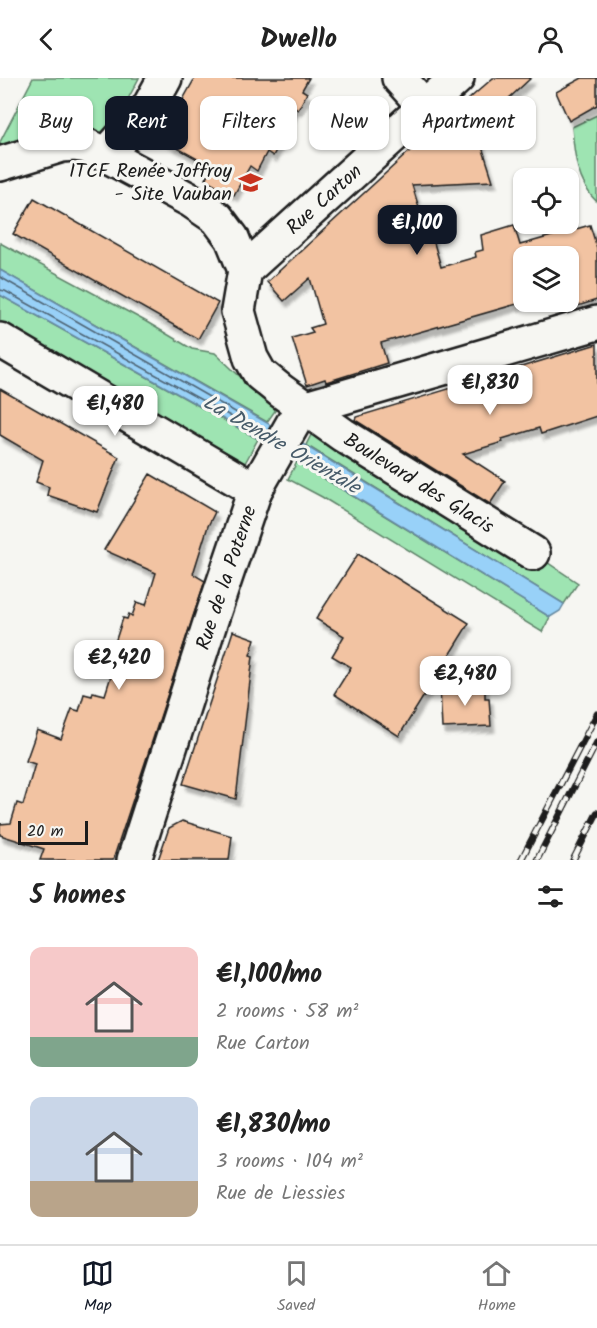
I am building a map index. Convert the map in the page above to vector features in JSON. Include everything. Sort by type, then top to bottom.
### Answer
[{"type":"street","points":[[106,155],[149,107],[165,78]]},
{"type":"street","points":[[399,78],[415,96]]},
{"type":"street","name":"Rue Carton","points":[[437,96],[457,78]]},
{"type":"street","name":"Rue Carton","points":[[245,270],[401,129]]},
{"type":"street","points":[[0,164],[62,145],[87,146],[192,201],[217,218],[232,238],[245,270],[238,311],[251,358],[260,374],[306,408],[597,323]]},
{"type":"street","points":[[0,340],[262,478]]},
{"type":"street","name":"Rue de la Poterne","points":[[134,860],[210,623],[262,478],[295,420],[306,408]]},
{"type":"street","name":"Boulevard des Glacis","points":[[306,408],[343,435],[533,553]]},
{"type":"green space","points":[[33,78],[139,78],[130,96],[105,96],[105,136],[93,130],[93,96],[24,96]]},
{"type":"green space","points":[[18,107],[18,140],[0,147],[0,142]]},
{"type":"green space","points":[[597,115],[597,202],[585,186],[578,168],[572,127]]},
{"type":"green space","points":[[0,243],[192,349],[215,353],[277,408],[267,422],[0,270]]},
{"type":"green space","points":[[0,295],[258,439],[245,463],[0,325]]},
{"type":"green space","points":[[314,429],[533,553],[578,583],[564,604],[306,445]]},
{"type":"green space","points":[[297,462],[550,617],[542,632],[322,497],[288,479]]},
{"type":"water","name":"La Dendre Orientale","points":[[0,270],[288,435],[564,604],[560,611],[550,617],[279,450],[0,295]]},
{"type":"building","points":[[195,78],[309,78],[302,90],[307,93],[298,110],[297,96],[200,96],[200,150],[276,150],[273,156],[267,152],[257,171],[250,166],[234,195],[205,179],[212,167],[181,150],[188,150],[188,96],[185,96]]},
{"type":"building","points":[[493,78],[531,78],[511,96],[472,96]]},
{"type":"building","points":[[582,78],[597,78],[597,105],[569,121],[556,92]]},
{"type":"building","points":[[411,150],[483,150],[493,181],[412,185],[428,237],[432,236],[441,267],[476,257],[475,252],[483,250],[481,235],[513,225],[513,234],[517,234],[520,245],[558,234],[579,234],[579,228],[590,225],[597,248],[597,300],[579,306],[579,246],[513,246],[513,305],[381,343],[387,363],[326,382],[325,379],[307,385],[292,338],[313,332],[310,328],[323,324],[310,278],[284,301],[267,282]]},
{"type":"building","points":[[34,198],[218,303],[198,339],[13,234]]},
{"type":"building","points":[[597,344],[597,416],[541,434],[539,428],[463,454],[505,481],[490,504],[355,420],[356,417]]},
{"type":"building","points":[[0,389],[119,457],[97,512],[47,495],[49,487],[36,482],[43,460],[0,435]]},
{"type":"building","points":[[150,474],[215,512],[208,526],[193,574],[205,581],[113,860],[40,860],[44,849],[0,835],[0,824],[11,823],[17,803],[23,805],[35,764],[26,761],[37,730],[61,739],[72,709],[79,711],[84,694],[92,696],[93,692],[105,695],[116,660],[110,658],[123,618],[127,619],[129,614],[132,616],[137,602],[146,605],[156,573],[104,550]]},
{"type":"building","points":[[358,554],[469,623],[399,736],[334,694],[351,667],[332,656],[344,636],[316,619]]},
{"type":"building","points":[[233,631],[255,639],[250,655],[253,656],[236,799],[183,784]]},
{"type":"building","points":[[485,686],[485,698],[489,698],[491,726],[442,728],[440,688]]},
{"type":"building","points":[[182,821],[232,836],[229,860],[158,860],[169,828]]},
{"type":"railway","points":[[521,860],[597,714]]},
{"type":"railway","points":[[537,860],[597,742]]},
{"type":"railway","points":[[573,860],[597,813]]},
{"type":"place","name":"ITCF Renée Joffroy - Site Vauban","points":[[250,182]]}]
